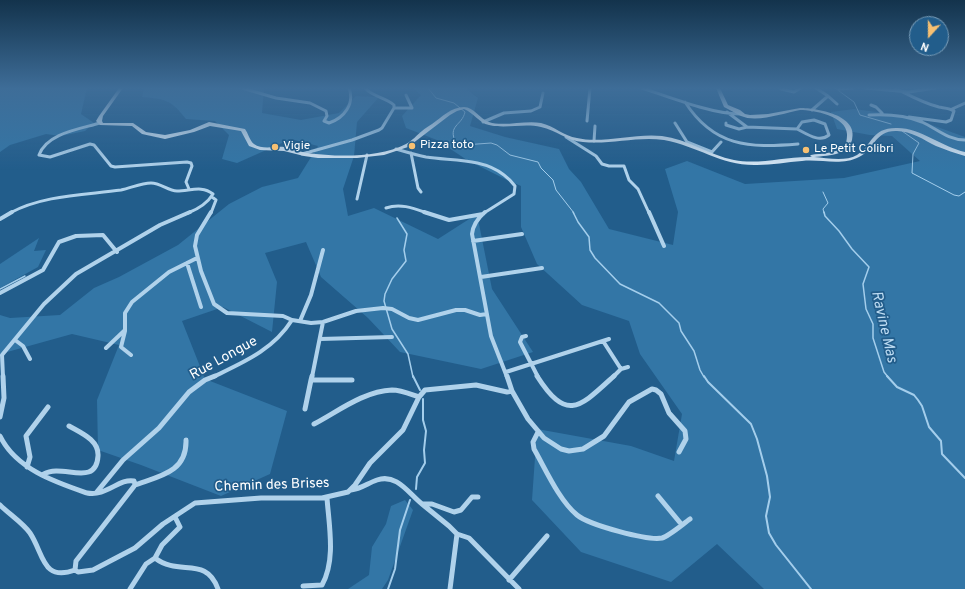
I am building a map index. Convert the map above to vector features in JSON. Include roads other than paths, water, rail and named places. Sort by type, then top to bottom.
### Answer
[{"type":"street","points":[[100,123],[99,121],[102,115]]},
{"type":"street","points":[[327,115],[324,121],[329,123],[338,119],[341,115]]},
{"type":"street","points":[[302,154],[352,140],[379,130],[382,128],[390,115]]},
{"type":"street","points":[[189,189],[186,182],[192,165],[187,162],[115,167],[111,166],[94,146],[90,144],[53,156],[44,157],[39,155],[41,147],[48,142],[100,123],[110,126],[133,125],[144,133],[165,137],[189,132],[209,124],[243,130],[250,144],[253,146],[266,149],[286,149],[302,154],[352,157],[396,149],[410,144],[445,115]]},
{"type":"street","points":[[476,115],[483,122],[495,124],[540,125],[566,137],[596,156],[602,164],[624,166],[629,180],[638,189],[664,246]]},
{"type":"street","points":[[483,122],[500,115]]},
{"type":"street","points":[[587,121],[588,115]]},
{"type":"street","points":[[693,115],[696,120],[712,133],[724,139],[767,146],[798,144]]},
{"type":"street","points":[[734,115],[747,127]]},
{"type":"street","points":[[751,115],[767,117],[774,115]]},
{"type":"street","points":[[812,159],[813,156],[846,148],[850,135],[849,128],[844,122],[831,115]]},
{"type":"street","points":[[899,115],[909,117],[926,124],[948,138],[965,140]]},
{"type":"street","points":[[909,117],[916,116],[939,122],[948,122],[952,120],[953,115]]},
{"type":"street","points":[[726,123],[725,124],[737,129],[747,127],[797,129],[816,138],[825,138],[829,135],[825,124],[815,120],[806,120],[799,125],[797,129]]},
{"type":"street","points":[[675,123],[687,142],[732,162],[750,164],[812,159],[854,158],[859,155],[879,133],[895,129],[905,130],[945,149],[965,154]]},
{"type":"street","points":[[594,126],[594,141]]},
{"type":"street","points":[[566,137],[576,140],[594,141],[638,137],[664,138],[711,153]]},
{"type":"street","points":[[711,153],[721,142]]},
{"type":"street","points":[[396,149],[429,157],[480,164],[496,169],[505,175],[515,186],[514,194],[483,214],[473,226],[472,231],[494,345],[506,372],[512,391],[528,419],[538,432],[553,445],[561,449],[569,451],[583,449],[604,436],[630,401],[652,389],[655,389],[661,394],[667,410],[685,433],[685,440],[679,452]]},
{"type":"street","points":[[411,153],[418,188],[421,192]]},
{"type":"street","points":[[357,199],[367,155]]},
{"type":"street","points":[[0,219],[18,209],[68,196],[121,190],[149,183],[158,184],[177,192],[189,189],[207,190],[213,194],[212,197],[198,209],[160,225],[73,277],[44,304],[4,352],[1,358],[4,398],[0,418]]},
{"type":"street","name":"Rue Longue","points":[[96,494],[122,460],[159,428],[189,392],[205,380],[251,359],[283,334],[292,320],[283,316],[265,314],[234,314],[223,312],[213,303],[197,258],[196,240],[201,226],[216,205],[216,200],[212,197]]},
{"type":"street","points":[[386,208],[392,205],[398,205],[448,220],[483,214]]},
{"type":"street","points":[[473,241],[522,234]]},
{"type":"street","points":[[0,293],[43,270],[57,244],[64,239],[83,235],[103,235],[117,252]]},
{"type":"street","points":[[300,321],[308,304],[323,250]]},
{"type":"street","points":[[131,355],[121,347],[126,324],[125,313],[132,302],[169,272],[197,258]]},
{"type":"street","points":[[187,263],[201,307]]},
{"type":"street","points":[[481,277],[542,268]]},
{"type":"street","points":[[292,320],[311,323],[324,322],[356,311],[383,308],[392,309],[410,318],[418,320],[456,310],[465,310],[480,315],[487,314]]},
{"type":"street","points":[[305,409],[310,380],[324,322]]},
{"type":"street","points":[[106,348],[125,330]]},
{"type":"street","points":[[526,336],[522,337],[520,342],[530,364],[555,400],[567,407],[580,405],[621,369],[628,367]]},
{"type":"street","points":[[320,339],[392,337]]},
{"type":"street","points":[[506,372],[609,339]]},
{"type":"street","points":[[15,340],[23,346],[30,359]]},
{"type":"street","points":[[603,341],[621,369]]},
{"type":"street","points":[[310,380],[352,380]]},
{"type":"street","points":[[314,424],[376,393],[392,390],[419,397],[425,390],[431,388],[476,385],[507,392],[512,391]]},
{"type":"street","name":"Chemin des Brises","points":[[0,505],[30,532],[48,569],[53,573],[60,574],[75,570],[78,572],[84,572],[93,570],[123,556],[135,548],[163,524],[195,503],[261,498],[327,498],[343,494],[350,490],[370,463],[403,430],[419,397]]},
{"type":"street","points":[[27,466],[30,454],[26,436],[48,407]]},
{"type":"street","points":[[44,474],[54,470],[87,474],[96,464],[99,453],[96,443],[69,426]]},
{"type":"street","points":[[538,432],[534,442],[534,449],[564,502],[578,516],[596,524],[644,538],[663,538],[690,519]]},
{"type":"street","points":[[0,436],[3,444],[27,466],[84,493],[96,494],[129,480],[134,481],[135,485]]},
{"type":"street","points":[[75,570],[76,562],[135,485],[151,478],[161,476],[174,469],[186,453],[186,440]]},
{"type":"street","points":[[350,490],[358,490],[378,479],[389,478],[400,484],[427,510],[452,526],[457,534],[469,538],[519,589]]},
{"type":"street","points":[[422,504],[428,502],[436,504],[448,512],[453,512],[464,507],[472,497],[478,496]]},
{"type":"street","points":[[658,496],[682,525]]},
{"type":"street","points":[[303,586],[322,585],[329,573],[327,498]]},
{"type":"street","points":[[130,589],[146,564],[155,558],[156,553],[164,542],[180,527],[175,517]]},
{"type":"street","points":[[450,589],[457,534]]},
{"type":"street","points":[[509,580],[547,536]]},
{"type":"street","points":[[155,558],[167,567],[206,571],[212,576],[218,589]]},
{"type":"waterway","points":[[464,115],[454,129],[453,133],[456,143],[464,145],[491,143],[497,145],[510,155],[538,162],[541,168],[553,180],[556,190],[574,213]]},
{"type":"waterway","points":[[862,115],[891,124]]},
{"type":"waterway","points":[[902,131],[919,143],[913,154],[912,173],[954,195],[959,196],[965,192]]},
{"type":"waterway","name":"Ravine Mas","points":[[823,192],[828,203],[823,209],[824,213]]},
{"type":"waterway","points":[[573,212],[589,237],[590,250],[595,258],[620,284],[659,303],[679,323],[681,331],[694,351],[700,370],[704,377]]},
{"type":"waterway","name":"Ravine Mas","points":[[824,212],[825,216],[869,267],[863,284],[866,309],[873,324],[873,338],[884,372],[888,377]]},
{"type":"waterway","points":[[397,218],[407,234],[404,250],[406,261],[392,279],[385,294],[384,301],[392,329],[408,354],[413,377]]},
{"type":"waterway","points":[[0,289],[25,276]]},
{"type":"waterway","points":[[413,376],[420,390]]},
{"type":"waterway","points":[[704,376],[708,382],[751,424],[757,439],[767,476],[770,497],[766,516],[769,533],[776,545],[811,589]]},
{"type":"waterway","name":"Ravine Mas","points":[[887,376],[897,387],[914,395],[918,400],[922,406],[929,427],[941,441],[942,454],[965,478]]},
{"type":"waterway","points":[[416,489],[417,477],[425,463],[424,450],[426,431],[423,420],[423,399]]},
{"type":"waterway","points":[[388,589],[395,569],[400,530],[410,500]]},
{"type":"place","name":"Pizza toto","points":[[412,146]]},
{"type":"place","name":"Vigie","points":[[275,147]]},
{"type":"place","name":"Le Petit Colibri","points":[[806,150]]}]
